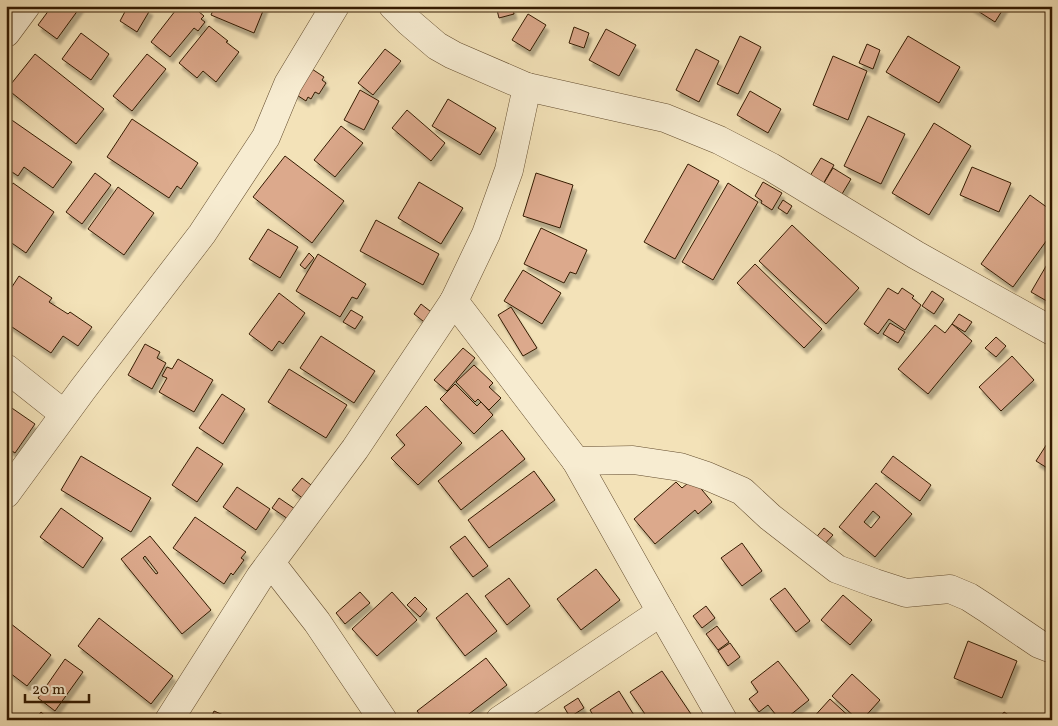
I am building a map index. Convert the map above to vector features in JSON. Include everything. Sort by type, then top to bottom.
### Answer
[{"type":"street","points":[[6,33],[26,6]]},
{"type":"street","points":[[6,494],[64,414],[202,234],[266,137],[288,84],[335,6]]},
{"type":"street","points":[[393,6],[408,22],[437,46],[453,55],[527,87],[665,118],[719,140],[770,167],[1052,332]]},
{"type":"street","points":[[169,720],[260,578],[355,449],[454,301],[486,234],[509,170],[527,87]]},
{"type":"street","points":[[454,301],[576,461],[723,720]]},
{"type":"street","points":[[6,368],[64,414]]},
{"type":"street","points":[[576,461],[633,460],[680,467],[707,476],[742,491],[770,517],[837,569],[906,593],[950,589],[969,597],[1039,644],[1052,649]]},
{"type":"street","points":[[271,563],[317,622],[383,720]]},
{"type":"street","points":[[500,720],[661,612]]},
{"type":"building","points":[[52,6],[81,6],[57,39],[38,25]]},
{"type":"building","points":[[128,6],[143,6],[150,10],[137,32],[120,21]]},
{"type":"building","points":[[179,6],[192,6],[204,16],[201,19],[205,22],[198,31],[194,28],[170,57],[151,42]]},
{"type":"building","points":[[215,6],[265,6],[254,33],[211,15]]},
{"type":"building","points":[[496,6],[512,6],[514,14],[499,18]]},
{"type":"building","points":[[970,6],[1005,6],[995,22]]},
{"type":"building","points":[[528,14],[546,25],[530,51],[512,40]]},
{"type":"building","points":[[209,26],[239,52],[216,82],[203,71],[197,78],[179,63]]},
{"type":"building","points":[[574,27],[589,33],[584,48],[569,43]]},
{"type":"building","points":[[606,29],[636,45],[619,76],[589,60]]},
{"type":"building","points":[[81,33],[109,54],[91,80],[62,59]]},
{"type":"building","points":[[740,36],[761,47],[738,94],[717,84]]},
{"type":"building","points":[[908,36],[960,67],[939,103],[886,72]]},
{"type":"building","points":[[867,44],[880,50],[873,69],[859,63]]},
{"type":"building","points":[[385,49],[401,61],[373,95],[358,83]]},
{"type":"building","points":[[696,49],[719,61],[699,102],[676,90]]},
{"type":"building","points":[[35,54],[104,109],[76,144],[7,89]]},
{"type":"building","points":[[147,54],[166,69],[132,111],[113,96]]},
{"type":"building","points":[[833,56],[867,71],[848,120],[813,105]]},
{"type":"building","points":[[309,67],[324,77],[322,80],[326,83],[319,94],[315,92],[311,99],[308,97],[306,101],[292,92]]},
{"type":"building","points":[[360,90],[379,101],[364,130],[344,120]]},
{"type":"building","points":[[750,91],[781,109],[768,133],[737,115]]},
{"type":"building","points":[[448,99],[496,128],[480,155],[432,126]]},
{"type":"building","points":[[407,110],[445,143],[431,161],[392,128]]},
{"type":"building","points":[[6,116],[72,162],[53,188],[24,167],[18,176],[6,168]]},
{"type":"building","points":[[868,116],[905,134],[881,184],[844,166]]},
{"type":"building","points":[[132,119],[198,163],[181,189],[177,186],[169,198],[107,157]]},
{"type":"building","points":[[934,123],[971,146],[929,215],[892,193]]},
{"type":"building","points":[[341,126],[363,143],[335,177],[314,160]]},
{"type":"building","points":[[285,156],[344,201],[312,243],[253,197]]},
{"type":"building","points":[[821,158],[834,165],[823,184],[810,176]]},
{"type":"building","points":[[688,164],[719,181],[675,259],[644,242]]},
{"type":"building","points":[[972,167],[1011,183],[999,212],[960,195]]},
{"type":"building","points":[[833,168],[851,179],[842,194],[824,183]]},
{"type":"building","points":[[95,173],[111,185],[82,224],[66,212]]},
{"type":"building","points":[[536,173],[573,185],[560,228],[523,216]]},
{"type":"building","points":[[419,182],[463,208],[441,244],[398,218]]},
{"type":"building","points":[[763,182],[782,193],[772,210],[761,203],[762,201],[755,196]]},
{"type":"building","points":[[13,183],[54,212],[26,253],[6,239],[6,193]]},
{"type":"building","points":[[728,183],[758,202],[713,280],[682,262]]},
{"type":"building","points":[[118,187],[154,213],[124,255],[88,229]]},
{"type":"building","points":[[1030,195],[1052,211],[1052,233],[1013,287],[981,264]]},
{"type":"building","points":[[783,200],[792,206],[787,214],[778,208]]},
{"type":"building","points":[[376,220],[439,254],[423,285],[360,251]]},
{"type":"building","points":[[792,225],[859,288],[826,324],[759,261]]},
{"type":"building","points":[[541,228],[587,250],[576,274],[570,272],[564,283],[524,264]]},
{"type":"building","points":[[268,229],[298,247],[280,278],[249,259]]},
{"type":"building","points":[[309,253],[314,258],[305,269],[300,265]]},
{"type":"building","points":[[318,254],[366,284],[357,299],[352,297],[340,317],[296,291]]},
{"type":"building","points":[[1049,261],[1052,262],[1052,304],[1031,292]]},
{"type":"building","points":[[755,264],[822,329],[804,348],[737,283]]},
{"type":"building","points":[[523,270],[561,293],[542,324],[504,301]]},
{"type":"building","points":[[19,276],[52,298],[49,302],[68,314],[70,312],[92,327],[78,346],[63,336],[51,353],[6,323],[6,296]]},
{"type":"building","points":[[888,288],[898,294],[902,288],[914,296],[912,298],[921,305],[905,330],[889,319],[878,334],[864,324]]},
{"type":"building","points":[[932,291],[944,299],[934,314],[922,306]]},
{"type":"building","points":[[279,293],[305,313],[283,344],[279,341],[272,351],[249,334]]},
{"type":"building","points":[[421,304],[435,315],[428,325],[414,314]]},
{"type":"building","points":[[511,307],[537,348],[523,356],[498,315]]},
{"type":"building","points":[[351,310],[363,317],[355,329],[343,322]]},
{"type":"building","points":[[959,314],[972,322],[965,332],[952,324]]},
{"type":"building","points":[[890,323],[905,332],[898,343],[883,334]]},
{"type":"building","points":[[952,324],[972,341],[928,394],[898,369],[935,325],[945,333]]},
{"type":"building","points":[[321,336],[375,371],[354,403],[300,368]]},
{"type":"building","points":[[996,337],[1006,346],[996,357],[985,348]]},
{"type":"building","points":[[145,344],[160,352],[157,358],[166,363],[152,389],[128,375]]},
{"type":"building","points":[[463,348],[475,358],[447,391],[434,380]]},
{"type":"building","points":[[1012,356],[1034,380],[1001,411],[979,387]]},
{"type":"building","points":[[178,359],[213,380],[194,412],[159,392],[167,378],[162,376],[167,367],[172,369]]},
{"type":"building","points":[[474,365],[493,383],[489,387],[501,398],[489,410],[478,399],[475,402],[456,382]]},
{"type":"building","points":[[289,369],[347,405],[326,438],[268,402]]},
{"type":"building","points":[[455,384],[477,406],[481,402],[493,415],[474,434],[440,399]]},
{"type":"building","points":[[222,394],[245,409],[223,444],[199,428]]},
{"type":"building","points":[[6,404],[35,424],[15,453],[6,447]]},
{"type":"building","points":[[426,406],[462,443],[418,485],[391,458],[405,445],[396,435]]},
{"type":"building","points":[[502,430],[525,459],[461,510],[438,481]]},
{"type":"building","points":[[1052,436],[1052,471],[1036,461]]},
{"type":"building","points":[[197,447],[223,464],[197,502],[172,485]]},
{"type":"building","points":[[81,456],[151,498],[131,532],[61,490]]},
{"type":"building","points":[[893,456],[931,485],[920,501],[881,472]]},
{"type":"building","points":[[534,471],[555,500],[489,548],[468,520]]},
{"type":"building","points":[[302,478],[315,488],[305,500],[292,490]]},
{"type":"building","points":[[693,479],[712,502],[698,514],[695,510],[655,544],[634,519],[676,482],[682,488]]},
{"type":"building","points":[[876,483],[912,514],[875,557],[839,527]],"holes":[[[873,511],[880,517],[871,528],[864,522]]]},
{"type":"building","points":[[237,487],[270,509],[256,530],[223,507]]},
{"type":"building","points":[[279,498],[295,509],[288,519],[272,508]]},
{"type":"building","points":[[61,508],[103,538],[83,568],[40,537]]},
{"type":"building","points":[[195,517],[246,552],[241,558],[244,560],[233,575],[231,573],[224,584],[173,548]]},
{"type":"building","points":[[824,528],[833,535],[822,547],[814,540]]},
{"type":"building","points":[[150,536],[211,610],[182,634],[121,559]],"holes":[[[145,556],[158,573],[156,574],[143,558]]]},
{"type":"building","points":[[465,536],[488,566],[473,577],[450,547]]},
{"type":"building","points":[[742,543],[762,571],[742,586],[721,558]]},
{"type":"building","points":[[596,569],[620,600],[581,630],[557,599]]},
{"type":"building","points":[[509,578],[530,606],[507,625],[485,596]]},
{"type":"building","points":[[785,588],[810,621],[796,632],[770,599]]},
{"type":"building","points":[[360,592],[370,603],[345,624],[336,613]]},
{"type":"building","points":[[392,592],[417,620],[377,656],[352,629]]},
{"type":"building","points":[[467,593],[497,631],[465,656],[436,618]]},
{"type":"building","points":[[843,595],[872,620],[850,645],[821,620]]},
{"type":"building","points":[[415,597],[427,609],[420,617],[407,605]]},
{"type":"building","points":[[706,606],[715,618],[702,628],[693,616]]},
{"type":"building","points":[[99,618],[173,676],[151,704],[78,646]]},
{"type":"building","points":[[6,620],[51,655],[27,686],[6,670]]},
{"type":"building","points":[[717,626],[729,642],[718,650],[706,634]]},
{"type":"building","points":[[968,641],[1017,661],[1002,698],[954,678]]},
{"type":"building","points":[[730,643],[740,657],[728,666],[718,651]]},
{"type":"building","points":[[486,658],[507,685],[461,720],[424,720],[417,711]]},
{"type":"building","points":[[65,659],[83,672],[55,711],[38,698]]},
{"type":"building","points":[[778,661],[809,700],[784,720],[780,720],[768,705],[759,712],[749,699],[758,692],[751,682]]},
{"type":"building","points":[[662,671],[695,720],[649,720],[630,692]]},
{"type":"building","points":[[852,674],[880,700],[862,720],[858,720],[832,696]]},
{"type":"building","points":[[619,691],[637,720],[596,720],[590,710]]},
{"type":"building","points":[[578,698],[584,708],[570,717],[564,707]]},
{"type":"building","points":[[830,699],[853,720],[811,720]]},
{"type":"building","points":[[214,711],[235,720],[210,720]]},
{"type":"building","points":[[41,712],[50,720],[35,720]]},
{"type":"building","points":[[1004,712],[1016,720],[998,720]]}]
